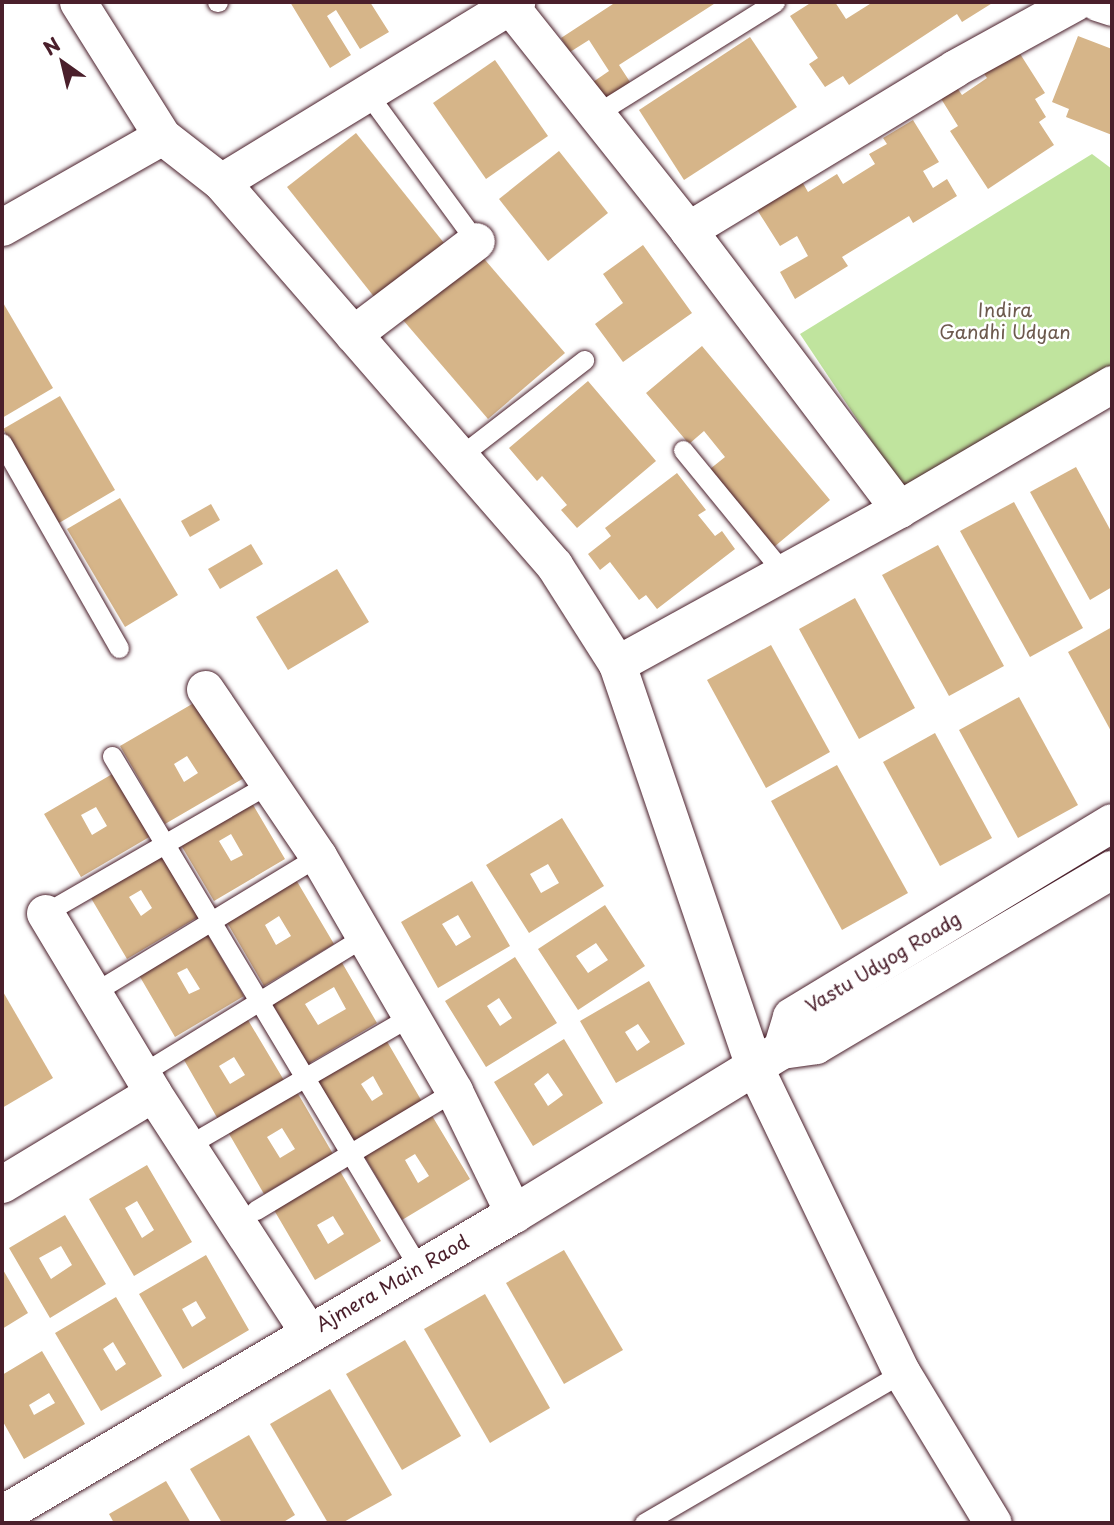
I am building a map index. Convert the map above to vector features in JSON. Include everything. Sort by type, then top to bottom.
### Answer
[{"type":"street","points":[[78,2],[162,136],[221,182],[554,565],[617,664],[768,1058],[902,1373],[993,1523]]},
{"type":"street","points":[[688,230],[956,68],[1075,2]]},
{"type":"street","points":[[1097,2],[1112,7]]},
{"type":"street","points":[[221,182],[365,90],[513,4],[899,509]]},
{"type":"street","points":[[2,227],[162,136]]},
{"type":"street","points":[[353,334],[471,234]]},
{"type":"street","points":[[617,664],[899,509],[1112,384]]},
{"type":"street","points":[[205,689],[318,856],[454,1091],[514,1214]]},
{"type":"street","name":"Vastu Udyog Roadg","points":[[768,1058],[792,1017],[1112,823]]},
{"type":"street","name":"Vastu Udyog Roadg","points":[[768,1058],[816,1045],[1112,870]]},
{"type":"street","points":[[45,913],[147,1083],[308,1332]]},
{"type":"street","name":"Ajmera Main Raod","points":[[2,1515],[308,1332],[514,1214],[768,1058]]},
{"type":"street","points":[[2,1184],[147,1083]]},
{"type":"lane","points":[[596,114],[775,2]]},
{"type":"lane","points":[[365,90],[471,234]]},
{"type":"lane","points":[[460,456],[584,360]]},
{"type":"lane","points":[[2,443],[119,648]]},
{"type":"lane","points":[[683,450],[783,572]]},
{"type":"lane","points":[[112,756],[419,1268]]},
{"type":"lane","points":[[45,913],[270,783]]},
{"type":"lane","points":[[93,993],[210,919],[318,856]]},
{"type":"lane","points":[[147,1083],[258,1000],[364,937]]},
{"type":"lane","points":[[204,1136],[411,1016]]},
{"type":"lane","points":[[256,1210],[454,1091]]},
{"type":"lane","points":[[644,1523],[902,1373]]},
{"type":"green space","name":"Indira Gandhi Udyan","points":[[1092,154],[1112,169],[1112,370],[905,491],[800,334]]},
{"type":"building","points":[[290,2],[370,2],[389,32],[360,49],[336,10],[327,16],[351,55],[330,68]]},
{"type":"building","points":[[616,2],[717,2],[619,65],[632,85],[607,102],[593,82],[609,71],[589,40],[570,52],[561,38]]},
{"type":"building","points":[[812,2],[835,2],[846,19],[873,2],[994,2],[962,22],[957,14],[849,85],[843,76],[825,87],[809,64],[818,58],[790,16]]},
{"type":"building","points":[[1078,36],[1112,49],[1112,135],[1066,117],[1069,109],[1052,102]]},
{"type":"building","points":[[750,37],[797,107],[684,180],[639,110]]},
{"type":"building","points":[[1017,49],[1045,93],[1035,99],[1046,117],[1039,122],[1054,145],[988,189],[950,131],[958,126],[940,97],[956,86],[962,95],[987,78],[983,72]]},
{"type":"building","points":[[495,60],[548,136],[486,179],[433,103]]},
{"type":"building","points":[[913,120],[939,162],[923,171],[933,188],[947,179],[957,196],[913,223],[909,216],[842,257],[848,266],[795,299],[780,272],[808,256],[797,236],[780,246],[754,205],[800,178],[808,192],[837,174],[843,184],[875,164],[869,154],[887,144],[883,138]]},
{"type":"building","points":[[356,133],[448,248],[379,303],[287,187]]},
{"type":"building","points":[[559,151],[608,213],[548,261],[499,199]]},
{"type":"building","points":[[643,245],[692,313],[623,362],[595,324],[623,303],[603,274]]},
{"type":"building","points":[[480,254],[565,353],[488,419],[403,320]]},
{"type":"building","points":[[2,301],[53,388],[2,418]]},
{"type":"building","points":[[702,346],[830,500],[774,547],[710,469],[725,457],[704,431],[689,444],[646,393]]},
{"type":"building","points":[[588,381],[656,461],[577,528],[561,510],[567,505],[542,476],[537,481],[509,448]]},
{"type":"building","points":[[60,396],[115,490],[59,523],[3,429]]},
{"type":"building","points":[[1076,467],[1112,533],[1112,587],[1090,600],[1030,492]]},
{"type":"building","points":[[677,473],[706,510],[698,515],[715,536],[722,531],[735,549],[657,609],[646,595],[639,600],[610,562],[600,570],[588,554],[611,536],[605,528]]},
{"type":"building","points":[[120,498],[178,595],[125,627],[67,529]]},
{"type":"building","points":[[1014,502],[1083,628],[1030,657],[960,531]]},
{"type":"building","points":[[211,504],[220,520],[190,537],[181,521]]},
{"type":"building","points":[[251,544],[263,564],[220,589],[208,569]]},
{"type":"building","points":[[938,545],[1004,666],[949,696],[882,575]]},
{"type":"building","points":[[337,569],[369,622],[288,670],[256,617]]},
{"type":"building","points":[[855,598],[915,708],[859,739],[799,629]]},
{"type":"building","points":[[1112,627],[1112,733],[1068,652]]},
{"type":"building","points":[[771,645],[830,752],[766,788],[707,680]]},
{"type":"building","points":[[1019,697],[1078,805],[1018,838],[959,730]]},
{"type":"building","points":[[199,700],[244,778],[165,824],[120,746]],"holes":[[[187,756],[198,773],[184,782],[174,764]]]},
{"type":"building","points":[[935,733],[992,838],[940,866],[883,762]]},
{"type":"building","points":[[837,765],[908,893],[842,930],[771,801]]},
{"type":"building","points":[[114,773],[151,836],[81,877],[44,814]],"holes":[[[96,807],[107,826],[92,835],[81,815]]]},
{"type":"building","points":[[249,798],[285,859],[214,901],[178,840]],"holes":[[[231,834],[243,855],[231,861],[219,841]]]},
{"type":"building","points":[[562,818],[604,886],[529,933],[486,865]],"holes":[[[548,864],[559,883],[541,893],[530,874]]]},
{"type":"building","points":[[159,851],[198,917],[127,959],[88,893]],"holes":[[[141,890],[152,908],[141,916],[129,897]]]},
{"type":"building","points":[[295,878],[334,944],[264,986],[225,919]],"holes":[[[279,916],[291,936],[276,945],[265,925]]]},
{"type":"building","points":[[472,881],[510,946],[438,988],[401,922]],"holes":[[[458,915],[471,937],[456,946],[442,924]]]},
{"type":"building","points":[[605,905],[645,966],[578,1010],[538,949]],"holes":[[[596,943],[608,960],[588,973],[576,956]]]},
{"type":"building","points":[[205,930],[244,996],[175,1037],[136,970]],"holes":[[[187,968],[200,989],[189,994],[177,973]]]},
{"type":"building","points":[[337,954],[377,1023],[308,1064],[267,995]],"holes":[[[334,987],[346,1009],[318,1025],[305,1004]]]},
{"type":"building","points":[[515,957],[557,1023],[486,1067],[445,1001]],"holes":[[[499,998],[512,1018],[500,1026],[487,1006]]]},
{"type":"building","points":[[649,981],[685,1044],[616,1083],[580,1021]],"holes":[[[638,1024],[650,1042],[637,1051],[625,1032]]]},
{"type":"building","points":[[2,990],[53,1078],[2,1108]]},
{"type":"building","points":[[245,1015],[285,1082],[219,1121],[180,1053]],"holes":[[[234,1057],[245,1075],[230,1084],[219,1066]]]},
{"type":"building","points":[[385,1038],[424,1105],[356,1146],[317,1079]],"holes":[[[373,1076],[383,1094],[372,1101],[361,1084]]]},
{"type":"building","points":[[564,1039],[603,1103],[533,1146],[494,1082]],"holes":[[[548,1073],[563,1095],[548,1106],[534,1084]]]},
{"type":"building","points":[[297,1092],[333,1154],[264,1194],[228,1132]],"holes":[[[282,1128],[295,1149],[280,1158],[267,1137]]]},
{"type":"building","points":[[431,1114],[470,1179],[402,1220],[363,1154]],"holes":[[[415,1154],[429,1176],[418,1183],[405,1160]]]},
{"type":"building","points":[[147,1165],[192,1242],[134,1276],[89,1199]],"holes":[[[137,1201],[154,1230],[142,1238],[125,1208]]]},
{"type":"building","points":[[340,1171],[381,1241],[315,1280],[274,1210]],"holes":[[[333,1216],[344,1234],[328,1244],[317,1225]]]},
{"type":"building","points":[[65,1215],[106,1284],[50,1318],[9,1248]],"holes":[[[61,1246],[72,1265],[51,1279],[39,1258]]]},
{"type":"building","points":[[564,1250],[623,1350],[564,1384],[506,1283]]},
{"type":"building","points":[[206,1255],[249,1330],[183,1369],[139,1294]],"holes":[[[196,1301],[206,1318],[192,1327],[182,1309]]]},
{"type":"building","points":[[2,1268],[28,1313],[2,1329],[3,1302]]},
{"type":"building","points":[[485,1294],[550,1408],[490,1443],[424,1329]]},
{"type":"building","points":[[116,1297],[162,1376],[101,1411],[55,1333]],"holes":[[[113,1342],[126,1364],[116,1371],[103,1349]]]},
{"type":"building","points":[[405,1340],[461,1436],[402,1470],[346,1374]]},
{"type":"building","points":[[42,1351],[85,1424],[24,1459],[2,1420],[2,1375]],"holes":[[[49,1393],[55,1403],[34,1415],[29,1405]]]},
{"type":"building","points":[[330,1389],[392,1495],[342,1523],[328,1523],[270,1424]]},
{"type":"building","points":[[249,1435],[295,1515],[282,1523],[222,1523],[190,1469]]},
{"type":"building","points":[[166,1481],[191,1523],[114,1523],[109,1514]]}]
